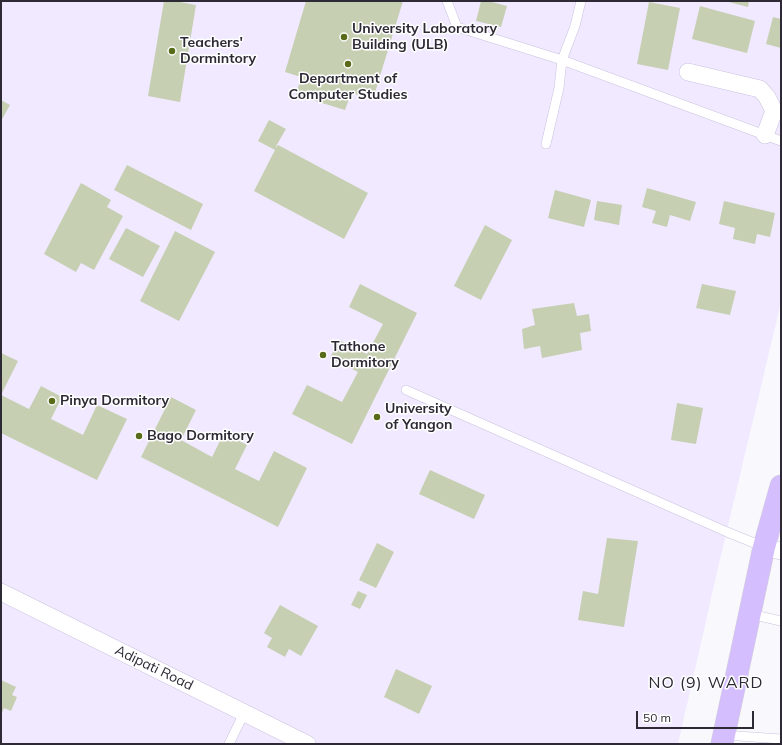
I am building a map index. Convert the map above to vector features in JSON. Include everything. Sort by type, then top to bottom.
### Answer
[{"type":"main road","points":[[723,739],[750,614],[773,549],[781,486]]},
{"type":"street","points":[[688,72],[760,89],[767,97],[774,111],[773,138]]},
{"type":"street","name":"Adipati Road","points":[[1,592],[307,744]]},
{"type":"lane","points":[[448,1],[457,27],[562,60],[773,138]]},
{"type":"lane","points":[[546,144],[559,88],[562,60],[575,26],[581,1]]},
{"type":"lane","points":[[406,390],[727,532],[773,549]]},
{"type":"lane","points":[[750,614],[781,621]]},
{"type":"lane","points":[[229,744],[244,712]]},
{"type":"lane","points":[[723,739],[781,739]]},
{"type":"shaded area","name":"University of Yangon","points":[[1,1],[781,1],[781,302],[678,744],[1,744]]},
{"type":"building","name":"Teachers' Dormintory","points":[[164,1],[174,1],[196,5],[180,102],[148,96]]},
{"type":"building","name":"University Laboratory Building (ULB)","points":[[306,1],[403,1],[373,99],[351,93],[345,110],[296,95],[301,77],[285,72]]},
{"type":"building","points":[[481,1],[488,1],[507,6],[501,27],[476,21]]},
{"type":"building","points":[[725,1],[749,1],[748,7]]},
{"type":"building","points":[[649,2],[680,8],[668,70],[637,64]]},
{"type":"building","points":[[700,6],[755,21],[747,53],[692,39]]},
{"type":"building","points":[[773,17],[781,19],[781,48],[766,44]]},
{"type":"building","points":[[1,100],[10,105],[1,121]]},
{"type":"building","points":[[269,120],[286,129],[275,148],[278,145],[368,193],[344,239],[254,191],[275,150],[258,141]]},
{"type":"building","points":[[127,165],[203,204],[191,230],[114,190]]},
{"type":"building","points":[[81,183],[111,200],[107,207],[123,216],[94,270],[81,263],[76,272],[44,254]]},
{"type":"building","points":[[647,188],[696,202],[690,221],[670,215],[667,227],[652,223],[656,211],[642,207]]},
{"type":"building","points":[[555,190],[591,200],[584,227],[548,218]]},
{"type":"building","points":[[597,201],[622,205],[619,225],[594,220]]},
{"type":"building","points":[[724,201],[775,213],[770,237],[757,234],[755,244],[733,239],[735,228],[719,224]]},
{"type":"building","points":[[485,225],[512,240],[481,300],[454,286]]},
{"type":"building","points":[[126,228],[160,246],[143,277],[109,259]]},
{"type":"building","points":[[175,231],[215,252],[179,321],[140,301]]},
{"type":"building","points":[[360,284],[417,313],[352,444],[292,414],[307,385],[342,402],[358,372],[330,358],[339,340],[367,354],[383,324],[349,307]]},
{"type":"building","points":[[702,284],[736,291],[730,315],[696,308]]},
{"type":"building","points":[[574,303],[577,316],[589,314],[591,331],[580,333],[582,350],[542,358],[540,346],[524,349],[522,329],[535,325],[532,309]]},
{"type":"building","points":[[1,353],[18,361],[1,395]]},
{"type":"building","points":[[41,386],[62,397],[51,419],[83,435],[97,405],[127,419],[97,480],[1,433],[1,395],[29,409]]},
{"type":"building","points":[[171,397],[196,410],[181,440],[212,457],[224,433],[247,445],[235,469],[259,481],[274,451],[307,468],[278,527],[141,457]]},
{"type":"building","points":[[677,403],[703,408],[696,444],[671,440]]},
{"type":"building","points":[[430,470],[485,495],[474,519],[419,494]]},
{"type":"building","points":[[607,538],[638,541],[624,627],[578,620],[583,591],[598,594]]},
{"type":"building","points":[[377,543],[394,552],[376,588],[359,580]]},
{"type":"building","points":[[358,591],[367,595],[360,609],[351,605]]},
{"type":"building","points":[[280,605],[318,626],[301,656],[289,649],[285,657],[267,647],[272,638],[264,633]]},
{"type":"building","points":[[396,669],[432,686],[419,714],[384,697]]},
{"type":"building","points":[[1,680],[16,687],[12,695],[17,697],[11,711],[4,708],[1,715]]},
{"type":"place","name":"University Laboratory Building (ULB)","points":[[344,37]]},
{"type":"place","name":"Teachers' Dormintory","points":[[172,51]]},
{"type":"place","name":"Department of Computer Studies","points":[[348,64]]},
{"type":"place","name":"Tathone Dormitory","points":[[323,355]]},
{"type":"place","name":"Pinya Dormitory","points":[[52,401]]},
{"type":"place","name":"University of Yangon","points":[[377,417]]},
{"type":"place","name":"Bago Dormitory","points":[[139,436]]},
{"type":"district","name":"NO (9) WARD","points":[[706,683]]}]
